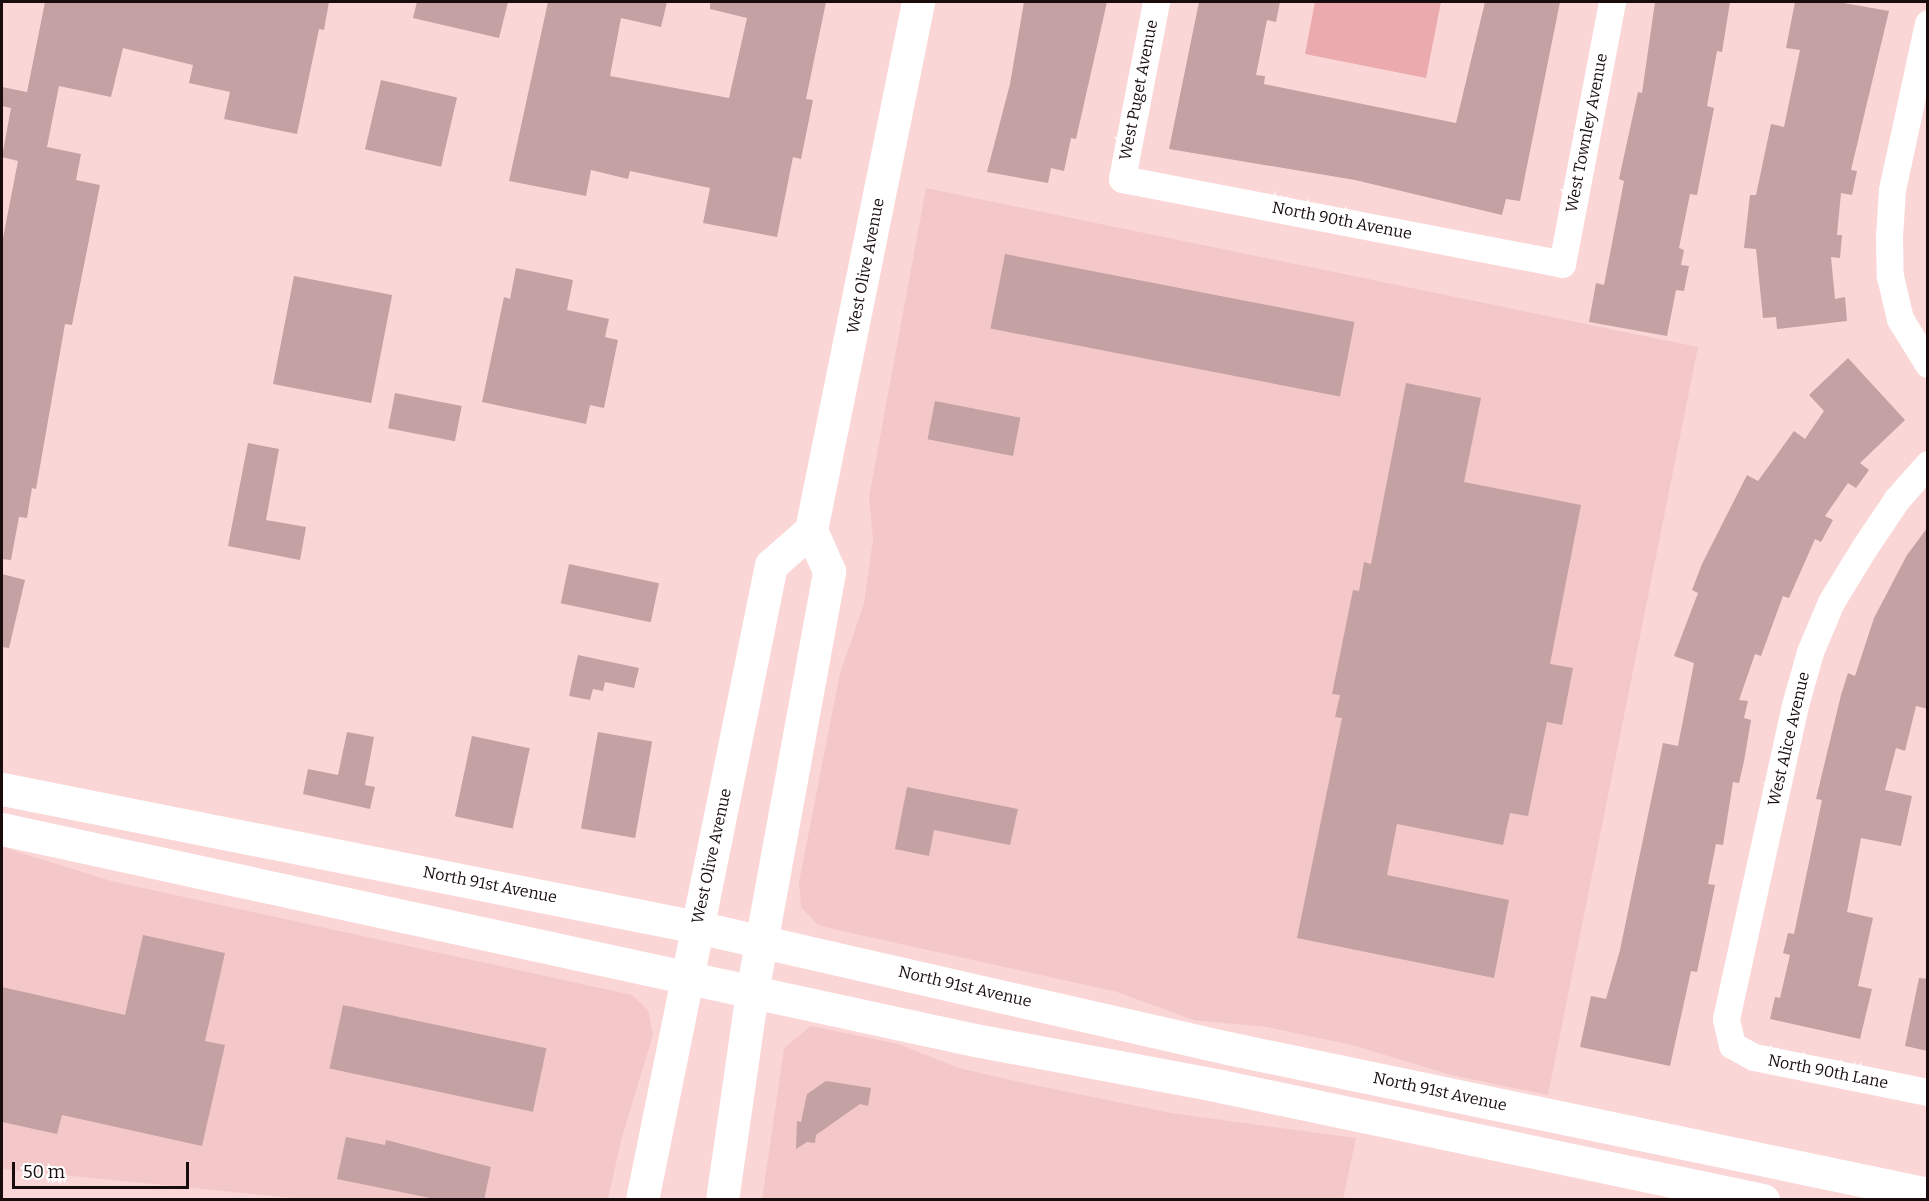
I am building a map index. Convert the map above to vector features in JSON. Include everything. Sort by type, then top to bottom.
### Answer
[{"type":"main road","name":"West Olive Avenue","points":[[642,1200],[771,565],[811,530],[918,2]]},
{"type":"main road","points":[[722,1200],[752,992],[829,571],[811,530]]},
{"type":"main road","points":[[16,791],[11,831],[752,992],[1763,1200]]},
{"type":"main road","name":"North 91st Avenue","points":[[16,791],[697,927],[1228,1048],[1928,1194]]},
{"type":"main road","points":[[313,898],[323,852]]},
{"type":"street","name":"West Puget Avenue","points":[[1122,179],[1156,2]]},
{"type":"street","name":"West Townley Avenue","points":[[1562,264],[1612,2]]},
{"type":"street","points":[[1928,23],[1892,190],[1889,237],[1890,276],[1900,319],[1928,364]]},
{"type":"street","name":"North 90th Avenue","points":[[1122,179],[1562,264]]},
{"type":"street","name":"West Alice Avenue","points":[[1732,1045],[1726,1019],[1795,705],[1810,652],[1832,603],[1864,548],[1897,499],[1928,464]]},
{"type":"street","name":"North 90th Lane","points":[[1732,1045],[1754,1057],[1928,1092]]},
{"type":"shaded area","points":[[1315,2],[1441,2],[1426,78],[1305,54]]},
{"type":"shaded area","points":[[926,188],[1698,347],[1548,1095],[1451,1075],[1352,1045],[1267,1027],[1193,1020],[1117,992],[818,925],[801,907],[799,882],[840,673],[864,604],[873,539],[869,497]]},
{"type":"shaded area","points":[[2,847],[111,881],[632,995],[648,1010],[653,1035],[622,1137],[608,1199],[303,1199],[2,1169]]},
{"type":"shaded area","points":[[811,1026],[898,1044],[959,1068],[1010,1080],[1171,1113],[1356,1138],[1343,1199],[762,1200],[784,1048]]},
{"type":"building","points":[[45,2],[329,2],[324,30],[319,29],[297,134],[224,119],[230,92],[189,83],[193,65],[123,48],[111,97],[59,86],[47,147],[81,154],[76,180],[100,185],[72,325],[65,324],[36,489],[32,488],[27,518],[19,517],[11,560],[2,559],[2,243],[18,161],[2,157],[11,108],[2,106],[2,87],[27,92]]},
{"type":"building","points":[[417,2],[508,2],[499,38],[413,18]]},
{"type":"building","points":[[548,2],[667,2],[661,27],[621,18],[610,76],[729,98],[747,18],[710,9],[710,2],[826,2],[806,99],[813,100],[801,159],[793,157],[777,237],[703,223],[710,188],[630,171],[628,179],[591,170],[586,196],[509,181]]},
{"type":"building","points":[[1024,2],[1107,2],[1076,139],[1071,138],[1064,171],[1051,168],[1048,183],[987,172],[1010,84]]},
{"type":"building","points":[[1199,2],[1280,2],[1276,22],[1267,20],[1256,75],[1265,76],[1264,84],[1456,123],[1485,2],[1560,2],[1520,201],[1506,199],[1502,215],[1355,180],[1169,149]]},
{"type":"building","points":[[1655,2],[1730,2],[1722,52],[1717,51],[1707,106],[1714,108],[1697,195],[1690,194],[1679,248],[1684,250],[1681,265],[1689,266],[1684,291],[1676,290],[1667,336],[1589,322],[1596,283],[1604,285],[1624,181],[1619,179],[1638,92],[1642,93]]},
{"type":"building","points":[[1795,2],[1838,2],[1889,11],[1851,170],[1857,171],[1852,195],[1841,193],[1837,235],[1842,235],[1840,258],[1831,257],[1835,299],[1845,297],[1847,321],[1777,329],[1776,317],[1763,318],[1756,249],[1744,248],[1750,195],[1756,195],[1771,124],[1784,127],[1800,50],[1786,48]]},
{"type":"building","points":[[381,80],[457,98],[441,167],[365,149]]},
{"type":"building","points":[[1005,254],[1354,322],[1340,397],[990,329]]},
{"type":"building","points":[[516,268],[573,280],[567,310],[609,319],[605,337],[618,340],[604,408],[590,405],[586,424],[482,402],[504,297],[510,299]]},
{"type":"building","points":[[294,276],[392,295],[371,403],[273,384]]},
{"type":"building","points":[[1848,358],[1905,420],[1860,463],[1869,470],[1856,488],[1848,483],[1825,516],[1833,520],[1821,542],[1815,539],[1789,598],[1783,596],[1761,656],[1755,654],[1739,700],[1748,701],[1744,718],[1751,720],[1744,761],[1739,783],[1733,782],[1723,845],[1716,844],[1708,884],[1715,885],[1703,944],[1697,972],[1691,971],[1670,1066],[1580,1047],[1591,996],[1606,999],[1620,950],[1663,743],[1678,746],[1694,663],[1674,656],[1698,593],[1692,590],[1702,564],[1747,475],[1758,481],[1794,431],[1805,439],[1824,411],[1809,395]]},
{"type":"building","points":[[1406,383],[1481,398],[1464,482],[1581,505],[1550,664],[1573,668],[1562,725],[1547,722],[1528,816],[1510,813],[1503,845],[1397,824],[1387,875],[1509,900],[1494,978],[1297,938],[1342,718],[1335,717],[1340,695],[1332,694],[1353,590],[1359,591],[1364,562],[1371,564]]},
{"type":"building","points":[[395,393],[462,406],[455,441],[388,428]]},
{"type":"building","points":[[935,401],[1020,418],[1013,456],[928,439]]},
{"type":"building","points":[[248,443],[279,449],[266,520],[306,527],[300,560],[228,546]]},
{"type":"building","points":[[1928,527],[1928,709],[1916,706],[1905,751],[1896,748],[1885,790],[1912,796],[1901,846],[1861,838],[1847,912],[1873,918],[1858,986],[1872,989],[1860,1039],[1770,1019],[1775,997],[1780,998],[1790,955],[1783,953],[1788,933],[1794,934],[1822,800],[1816,799],[1848,673],[1855,676],[1874,618],[1907,555]]},
{"type":"building","points":[[569,564],[659,583],[651,622],[561,603]]},
{"type":"building","points":[[2,574],[25,580],[9,648],[2,647]]},
{"type":"building","points":[[578,655],[639,668],[634,688],[605,682],[603,691],[593,689],[590,700],[569,696]]},
{"type":"building","points":[[347,732],[374,737],[365,785],[375,787],[370,809],[303,794],[308,769],[338,775]]},
{"type":"building","points":[[598,732],[652,742],[635,838],[581,829]]},
{"type":"building","points":[[472,736],[530,748],[513,828],[455,816]]},
{"type":"building","points":[[907,787],[1018,809],[1010,845],[934,830],[929,856],[895,849]]},
{"type":"building","points":[[143,935],[225,953],[205,1041],[225,1045],[202,1146],[62,1115],[57,1134],[2,1122],[2,987],[125,1015]]},
{"type":"building","points":[[1919,978],[1928,979],[1928,1051],[1905,1046]]},
{"type":"building","points":[[343,1005],[546,1048],[533,1112],[329,1069]]},
{"type":"building","points":[[826,1081],[871,1088],[868,1106],[860,1104],[816,1135],[815,1143],[807,1142],[796,1149],[797,1121],[801,1122],[807,1094]]},
{"type":"building","points":[[346,1137],[385,1145],[386,1140],[491,1167],[484,1200],[440,1200],[337,1179]]}]
